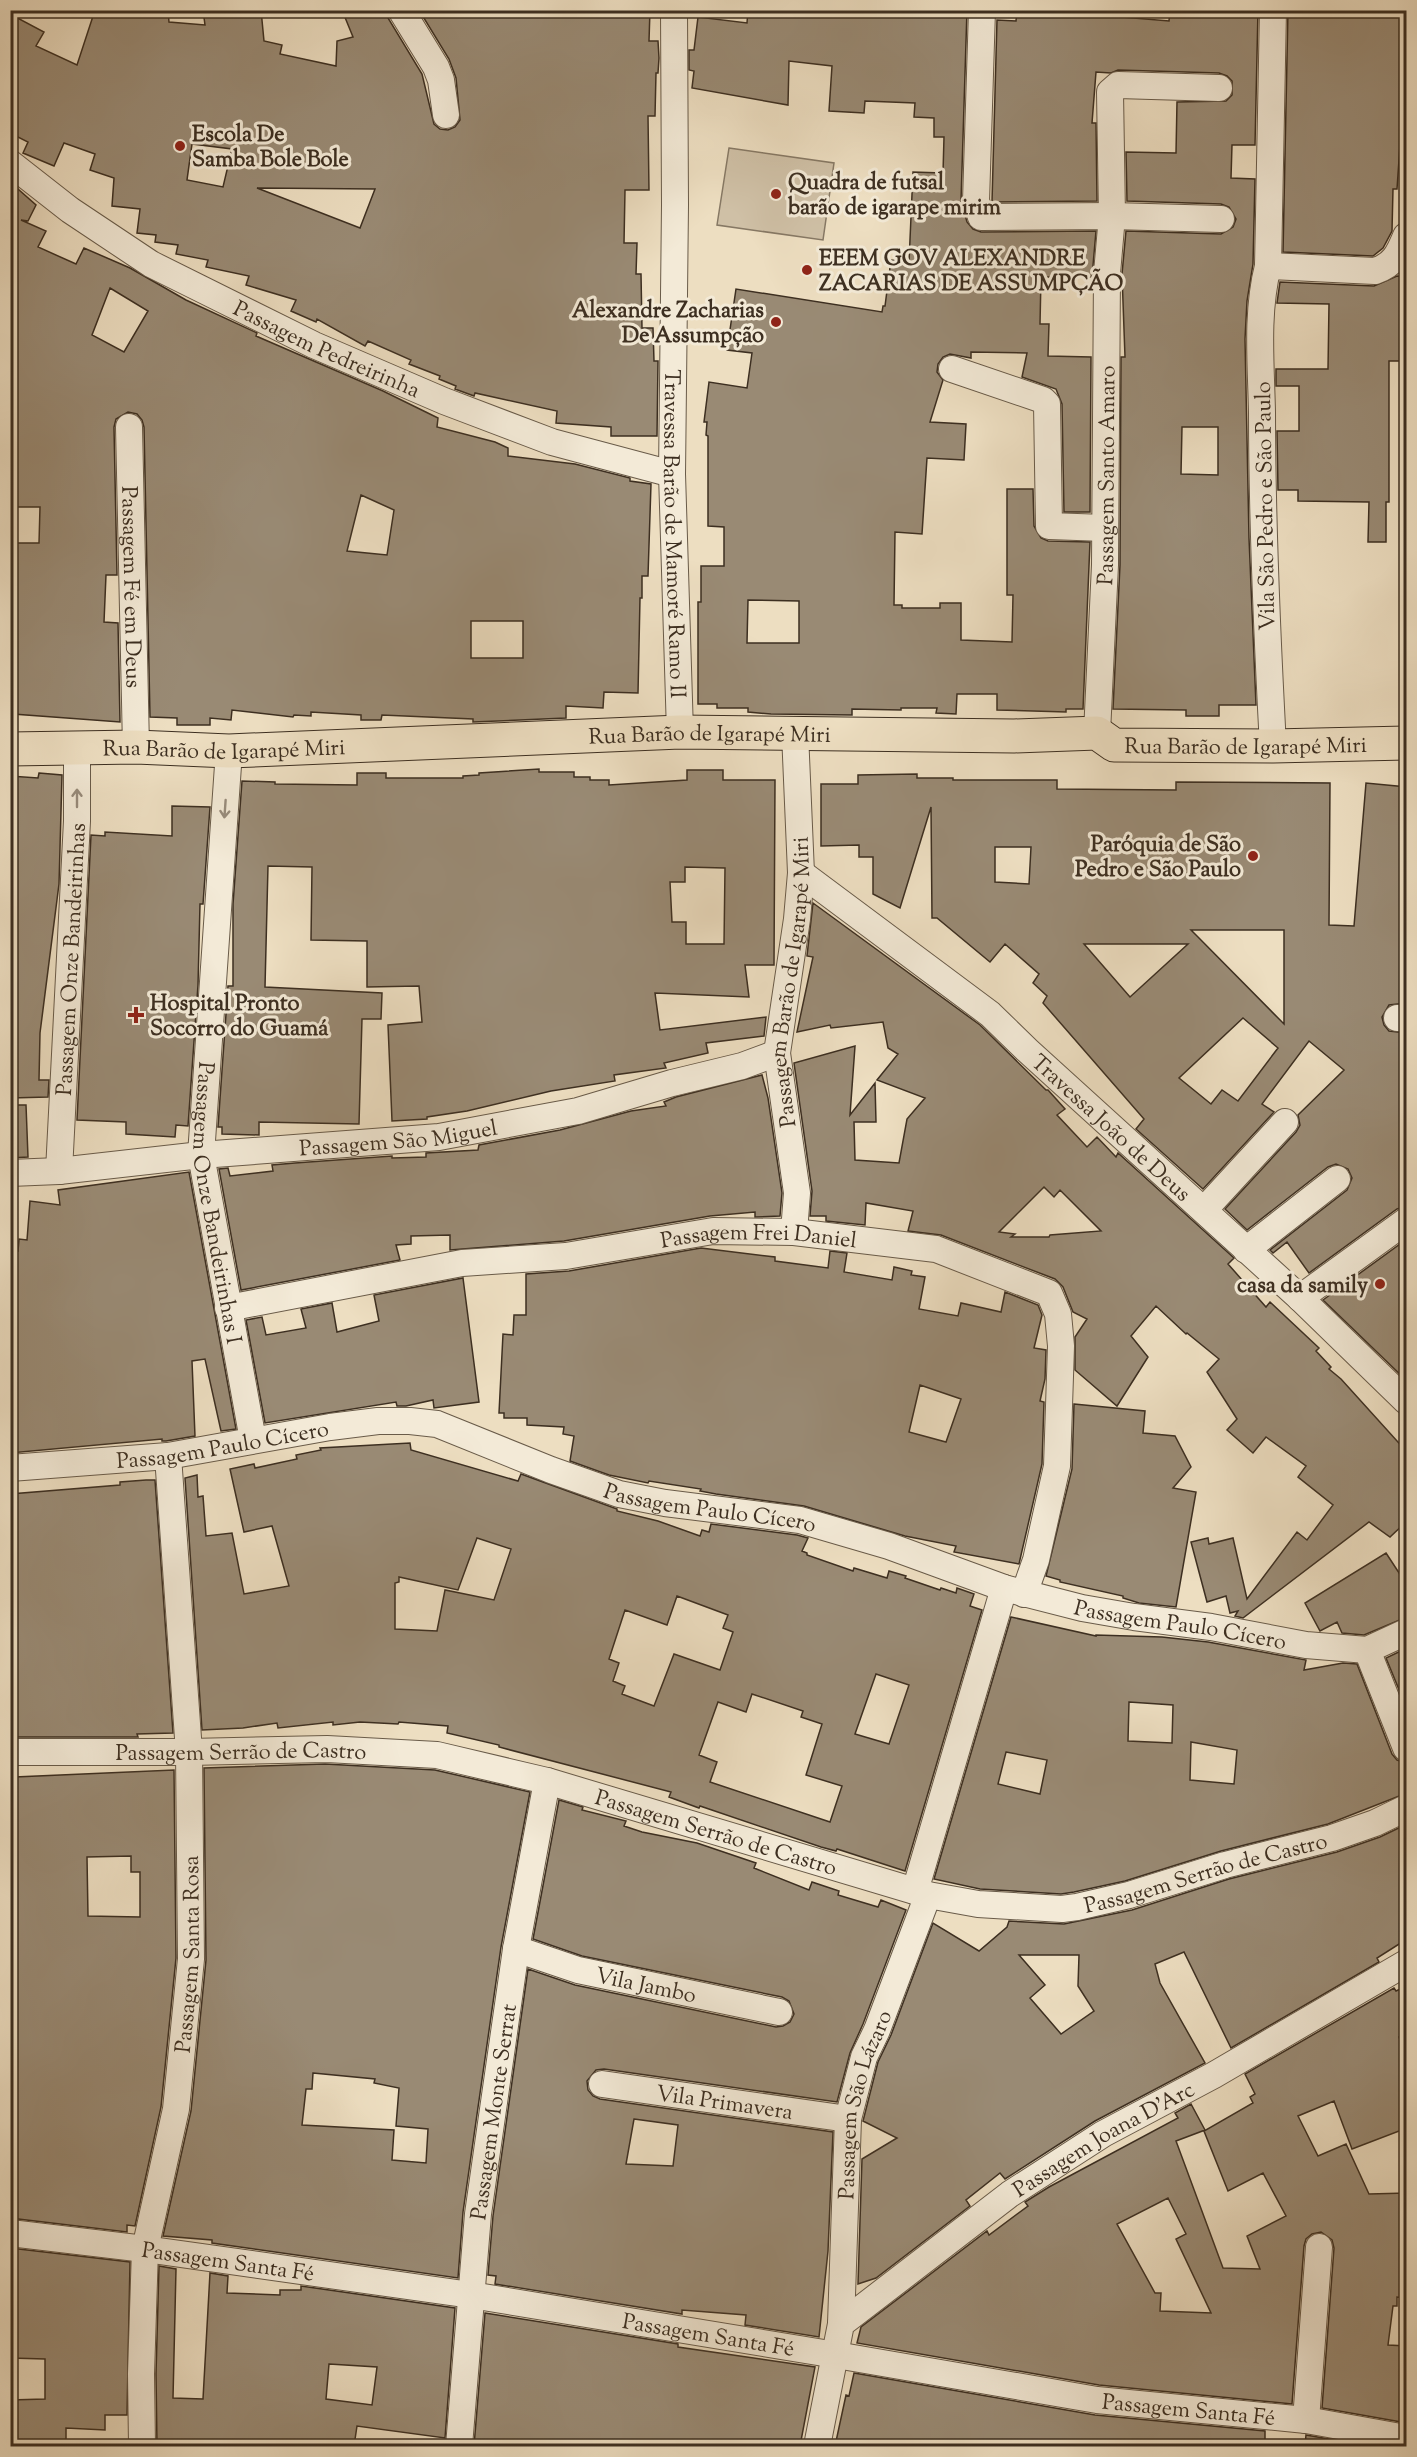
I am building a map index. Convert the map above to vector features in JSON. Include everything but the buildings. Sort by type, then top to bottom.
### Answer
[{"type":"main road","name":"Rua Barão de Igarapé Miri","points":[[10,748],[136,747],[229,751],[680,732],[1014,736],[1097,733],[1114,745],[1273,746],[1407,743]]},
{"type":"street","points":[[401,10],[436,67],[441,80],[446,115]]},
{"type":"street","name":"Travessa Barão de Mamoré Ramo II","points":[[674,10],[675,204],[672,474],[680,732]]},
{"type":"street","points":[[982,10],[976,201],[981,217],[1112,216],[1221,219]]},
{"type":"street","name":"Vila São Pedro e São Paulo","points":[[1273,10],[1268,266],[1261,294],[1262,530],[1273,746]]},
{"type":"street","name":"Passagem Santo Amaro","points":[[1097,733],[1105,528],[1107,273],[1112,216],[1110,93],[1118,85],[1219,88]]},
{"type":"street","name":"Passagem Pedreirinha","points":[[10,163],[70,210],[151,264],[314,345],[444,401],[542,438],[672,474]]},
{"type":"street","points":[[1268,266],[1375,271],[1387,267],[1396,259],[1407,236]]},
{"type":"street","points":[[952,369],[1043,400],[1047,404],[1049,526],[1105,528]]},
{"type":"street","name":"Passagem Fé em Deus","points":[[129,427],[136,747]]},
{"type":"street","name":"Passagem Barão de Igarapé Miri","points":[[794,1232],[797,1193],[777,1053],[797,919],[801,873],[795,733]]},
{"type":"street","name":"Passagem Onze Bandeirinhas","points":[[59,1171],[77,821],[77,749]]},
{"type":"street","name":"Passagem Onze Bandeirinhas I","points":[[229,751],[201,1155],[253,1440]]},
{"type":"street","name":"Travessa João de Deus","points":[[801,873],[990,1014],[1300,1298],[1407,1401]]},
{"type":"street","name":"Passagem São Miguel","points":[[10,1173],[59,1171],[201,1155],[439,1137],[578,1111],[672,1083],[742,1066],[777,1053]]},
{"type":"street","points":[[1204,1210],[1285,1122]]},
{"type":"street","points":[[1246,1250],[1337,1179]]},
{"type":"street","points":[[1300,1298],[1407,1221]]},
{"type":"street","name":"Passagem Frei Daniel","points":[[228,1308],[462,1263],[566,1256],[713,1231],[794,1232],[936,1249],[1049,1293]]},
{"type":"street","name":"Passagem São Lázaro","points":[[841,2324],[848,2119],[864,2057],[877,2030],[922,1893],[1014,1591],[1036,1560],[1057,1466],[1061,1346],[1058,1314],[1049,1293]]},
{"type":"street","name":"Passagem Paulo Cícero","points":[[10,1467],[168,1456],[253,1440],[378,1421],[410,1420],[437,1424],[551,1470],[619,1494],[665,1503],[800,1520],[889,1546],[1014,1591],[1134,1617],[1211,1627],[1306,1645],[1367,1650],[1407,1632]]},
{"type":"street","name":"Passagem Santa Rosa","points":[[142,2446],[141,2374],[145,2248],[176,2109],[191,1959],[189,1752],[168,1456]]},
{"type":"street","points":[[1367,1650],[1407,1748]]},
{"type":"street","name":"Passagem Serrão de Castro","points":[[10,1752],[327,1749],[405,1751],[437,1755],[547,1781],[922,1893],[978,1904],[1062,1909],[1130,1895],[1225,1865],[1332,1838],[1375,1824],[1407,1808]]},
{"type":"street","name":"Passagem Monte Serrat","points":[[459,2446],[478,2214],[516,1949],[547,1781]]},
{"type":"street","name":"Vila Jambo","points":[[516,1949],[578,1970],[779,2012]]},
{"type":"street","name":"Passagem Joana D’Arc","points":[[841,2324],[1010,2194],[1103,2134],[1214,2075],[1407,1963]]},
{"type":"street","name":"Vila Primavera","points":[[602,2084],[848,2119]]},
{"type":"street","name":"Passagem Santa Fé","points":[[10,2233],[145,2248],[471,2295],[1097,2400],[1306,2420],[1407,2438]]},
{"type":"street","points":[[1306,2420],[1319,2247]]},
{"type":"street","points":[[817,2446],[841,2324]]},
{"type":"shaded area","name":"Quadra de futsal barão de igarape mirim","points":[[729,148],[834,163],[823,240],[717,225]]},
{"type":"place","name":"Escola De Samba Bole Bole","points":[[180,146]]},
{"type":"place","name":"Quadra de futsal barão de igarape mirim","points":[[776,194]]},
{"type":"place","name":"EEEM GOV ALEXANDRE ZACARIAS DE ASSUMPÇÃO","points":[[807,270]]},
{"type":"place","name":"Alexandre Zacharias De Assumpção","points":[[776,322]]},
{"type":"place","name":"Paróquia de São Pedro e São Paulo","points":[[1253,856]]},
{"type":"place","name":"Hospital Pronto Socorro do Guamá","points":[[136,1015]]},
{"type":"place","name":"casa da samily","points":[[1380,1284]]}]
